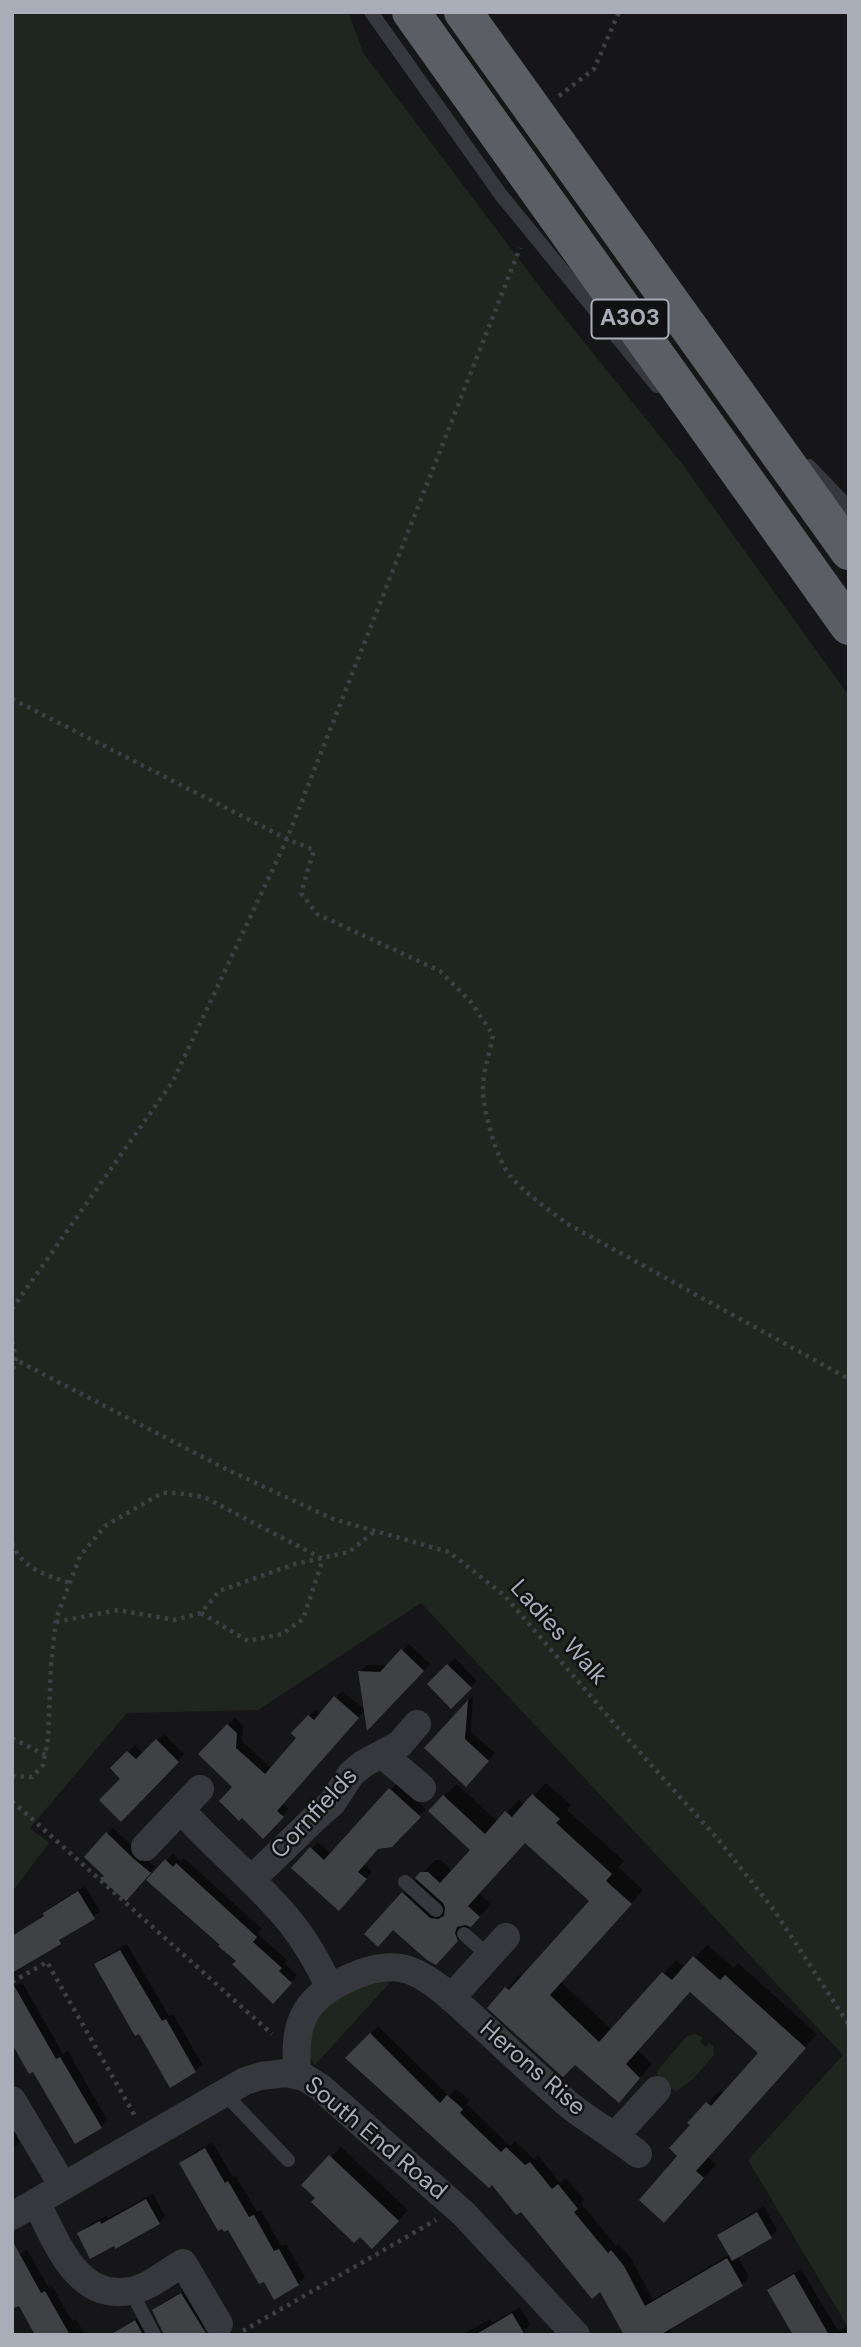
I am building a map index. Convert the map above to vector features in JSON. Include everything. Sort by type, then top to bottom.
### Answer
[{"type":"highway","name":"A303","points":[[411,12],[849,626]]},
{"type":"highway","name":"A303","points":[[463,12],[849,551]]},
{"type":"street","name":"Cornfields","points":[[251,1880],[324,1812],[351,1774],[363,1764],[400,1744],[417,1724]]},
{"type":"street","name":"Cornfields","points":[[382,1754],[422,1788]]},
{"type":"street","points":[[145,1847],[201,1789]]},
{"type":"street","name":"Cornfields","points":[[181,1810],[292,1924],[330,1988]]},
{"type":"street","points":[[451,1998],[497,1947]]},
{"type":"street","name":"Herons Rise","points":[[297,2065],[296,2039],[304,2015],[330,1988],[373,1969],[398,1968],[410,1971],[426,1979],[451,1998],[571,2106],[638,2154]]},
{"type":"street","name":"South End Road","points":[[131,2291],[102,2290],[84,2281],[24,2209],[245,2081],[286,2073],[297,2065],[457,2208],[576,2335]]},
{"type":"street","points":[[615,2136],[657,2090]]},
{"type":"street","points":[[12,2100],[63,2186]]},
{"type":"street","points":[[131,2291],[183,2263],[228,2329]]},
{"type":"lane","points":[[371,12],[501,195],[667,397],[747,485]]},
{"type":"lane","points":[[716,368],[849,508]]},
{"type":"lane","points":[[405,1882],[436,1910]]},
{"type":"lane","points":[[464,1934],[497,1947]]},
{"type":"lane","points":[[224,2094],[288,2160]]},
{"type":"lane","points":[[131,2291],[154,2335]]},
{"type":"path","points":[[12,1309],[173,1081],[287,839],[519,250],[530,231]]},
{"type":"path","points":[[12,699],[287,839],[314,850],[301,893],[317,914],[440,971],[471,1002],[493,1035],[483,1089],[489,1125],[499,1160],[524,1190],[566,1223],[849,1379]]},
{"type":"path","points":[[12,1341],[12,1373]]},
{"type":"path","name":"Ladies Walk","points":[[14,1359],[228,1471],[333,1519],[449,1552],[505,1596],[716,1837],[774,1910],[849,2025]]},
{"type":"path","points":[[12,1776],[32,1777],[43,1765],[48,1739],[56,1622],[80,1556],[106,1526],[162,1493],[204,1497],[323,1559]]},
{"type":"path","points":[[56,1622],[118,1610],[175,1620],[201,1613],[219,1591],[295,1564],[349,1552],[376,1530]]},
{"type":"path","points":[[12,1542],[35,1571],[70,1583]]},
{"type":"path","points":[[201,1613],[248,1640],[282,1633],[303,1619],[323,1559]]},
{"type":"path","points":[[12,1738],[45,1755]]},
{"type":"path","points":[[12,1801],[297,2065]]},
{"type":"path","points":[[12,1982],[47,1962],[148,2138]]},
{"type":"path","points":[[228,2329],[457,2208]]},
{"type":"shaded area","points":[[12,12],[348,12],[364,54],[543,291],[683,465],[849,696],[849,2329],[748,2160],[843,2055],[421,1603],[258,1710],[127,1713],[30,1828],[49,1843],[12,1892]]},
{"type":"shaded area","points":[[395,1977],[315,2065],[309,2043],[324,2011],[342,1994],[356,1986]]},
{"type":"shaded area","points":[[695,2034],[703,2037],[700,2042],[706,2047],[709,2043],[713,2046],[714,2055],[694,2078],[677,2091],[673,2090],[661,2081],[657,2071],[687,2036]]},
{"type":"building","points":[[401,1649],[424,1671],[367,1731],[358,1671],[380,1672]]},
{"type":"building","points":[[447,1664],[472,1688],[451,1709],[427,1684]]},
{"type":"building","points":[[334,1696],[359,1718],[277,1811],[284,1817],[263,1839],[242,1818],[239,1821],[219,1801],[232,1787],[198,1754],[227,1724],[237,1733],[236,1748],[265,1774],[296,1738],[291,1733],[308,1715],[314,1720]]},
{"type":"building","points":[[468,1700],[465,1739],[489,1761],[466,1787],[424,1748]]},
{"type":"building","points":[[156,1739],[179,1762],[121,1822],[99,1800],[120,1779],[110,1768],[127,1751],[136,1759]]},
{"type":"building","points":[[389,1788],[421,1817],[392,1847],[378,1849],[358,1872],[367,1879],[339,1911],[291,1868],[310,1847],[324,1860]]},
{"type":"building","points":[[532,1794],[560,1819],[556,1823],[612,1874],[606,1881],[632,1904],[550,1995],[599,2042],[662,1972],[672,1980],[693,1956],[720,1980],[725,1975],[806,2048],[696,2171],[704,2178],[664,2223],[639,2200],[677,2156],[669,2148],[690,2125],[687,2123],[706,2102],[711,2106],[758,2053],[690,1992],[626,2064],[640,2078],[619,2103],[575,2065],[563,2077],[556,2071],[487,2008],[505,1987],[509,1990],[589,1901],[525,1843],[468,1906],[480,1917],[471,1927],[457,1927],[455,1933],[458,1941],[436,1965],[393,1930],[378,1947],[364,1934],[402,1892],[430,1918],[438,1919],[444,1916],[443,1903],[415,1878],[420,1872],[428,1872],[440,1883],[470,1850],[428,1811],[443,1795],[485,1834],[505,1811],[512,1817]]},
{"type":"building","points":[[106,1832],[151,1873],[126,1901],[100,1878],[104,1876],[84,1857]]},
{"type":"building","points":[[165,1859],[173,1867],[176,1863],[257,1937],[253,1942],[282,1968],[279,1971],[292,1983],[273,2004],[232,1964],[236,1961],[218,1946],[220,1945],[146,1880]]},
{"type":"building","points":[[78,1891],[95,1919],[59,1940],[61,1944],[12,1973],[12,1936]]},
{"type":"building","points":[[120,1950],[162,2021],[166,2019],[196,2072],[170,2088],[139,2034],[135,2036],[94,1964]]},
{"type":"building","points":[[12,1982],[56,2059],[60,2057],[102,2128],[75,2144],[33,2072],[29,2074],[12,2044]]},
{"type":"building","points":[[370,2033],[440,2103],[447,2095],[463,2109],[460,2113],[501,2152],[506,2147],[525,2165],[530,2162],[552,2189],[558,2184],[578,2209],[574,2212],[608,2253],[611,2250],[624,2266],[645,2306],[727,2258],[743,2286],[660,2335],[624,2335],[600,2292],[592,2299],[521,2212],[516,2215],[492,2185],[489,2188],[345,2058]]},
{"type":"building","points":[[205,2148],[249,2217],[254,2215],[274,2251],[279,2249],[299,2285],[274,2300],[264,2282],[259,2284],[228,2230],[218,2231],[179,2163]]},
{"type":"building","points":[[329,2155],[399,2221],[372,2249],[360,2237],[354,2243],[311,2202],[315,2198],[301,2185]]},
{"type":"building","points":[[146,2199],[160,2224],[115,2249],[114,2246],[90,2259],[77,2233],[100,2221],[101,2224]]},
{"type":"building","points":[[757,2212],[772,2238],[732,2261],[717,2235]]},
{"type":"building","points":[[12,2240],[41,2293],[45,2291],[70,2335],[35,2335],[19,2306],[12,2309]]},
{"type":"building","points":[[794,2274],[829,2335],[793,2335],[767,2290]]},
{"type":"building","points":[[181,2293],[207,2335],[164,2335],[152,2310]]},
{"type":"building","points":[[512,2313],[525,2335],[475,2335]]},
{"type":"building","points":[[135,2320],[143,2335],[110,2335]]}]
